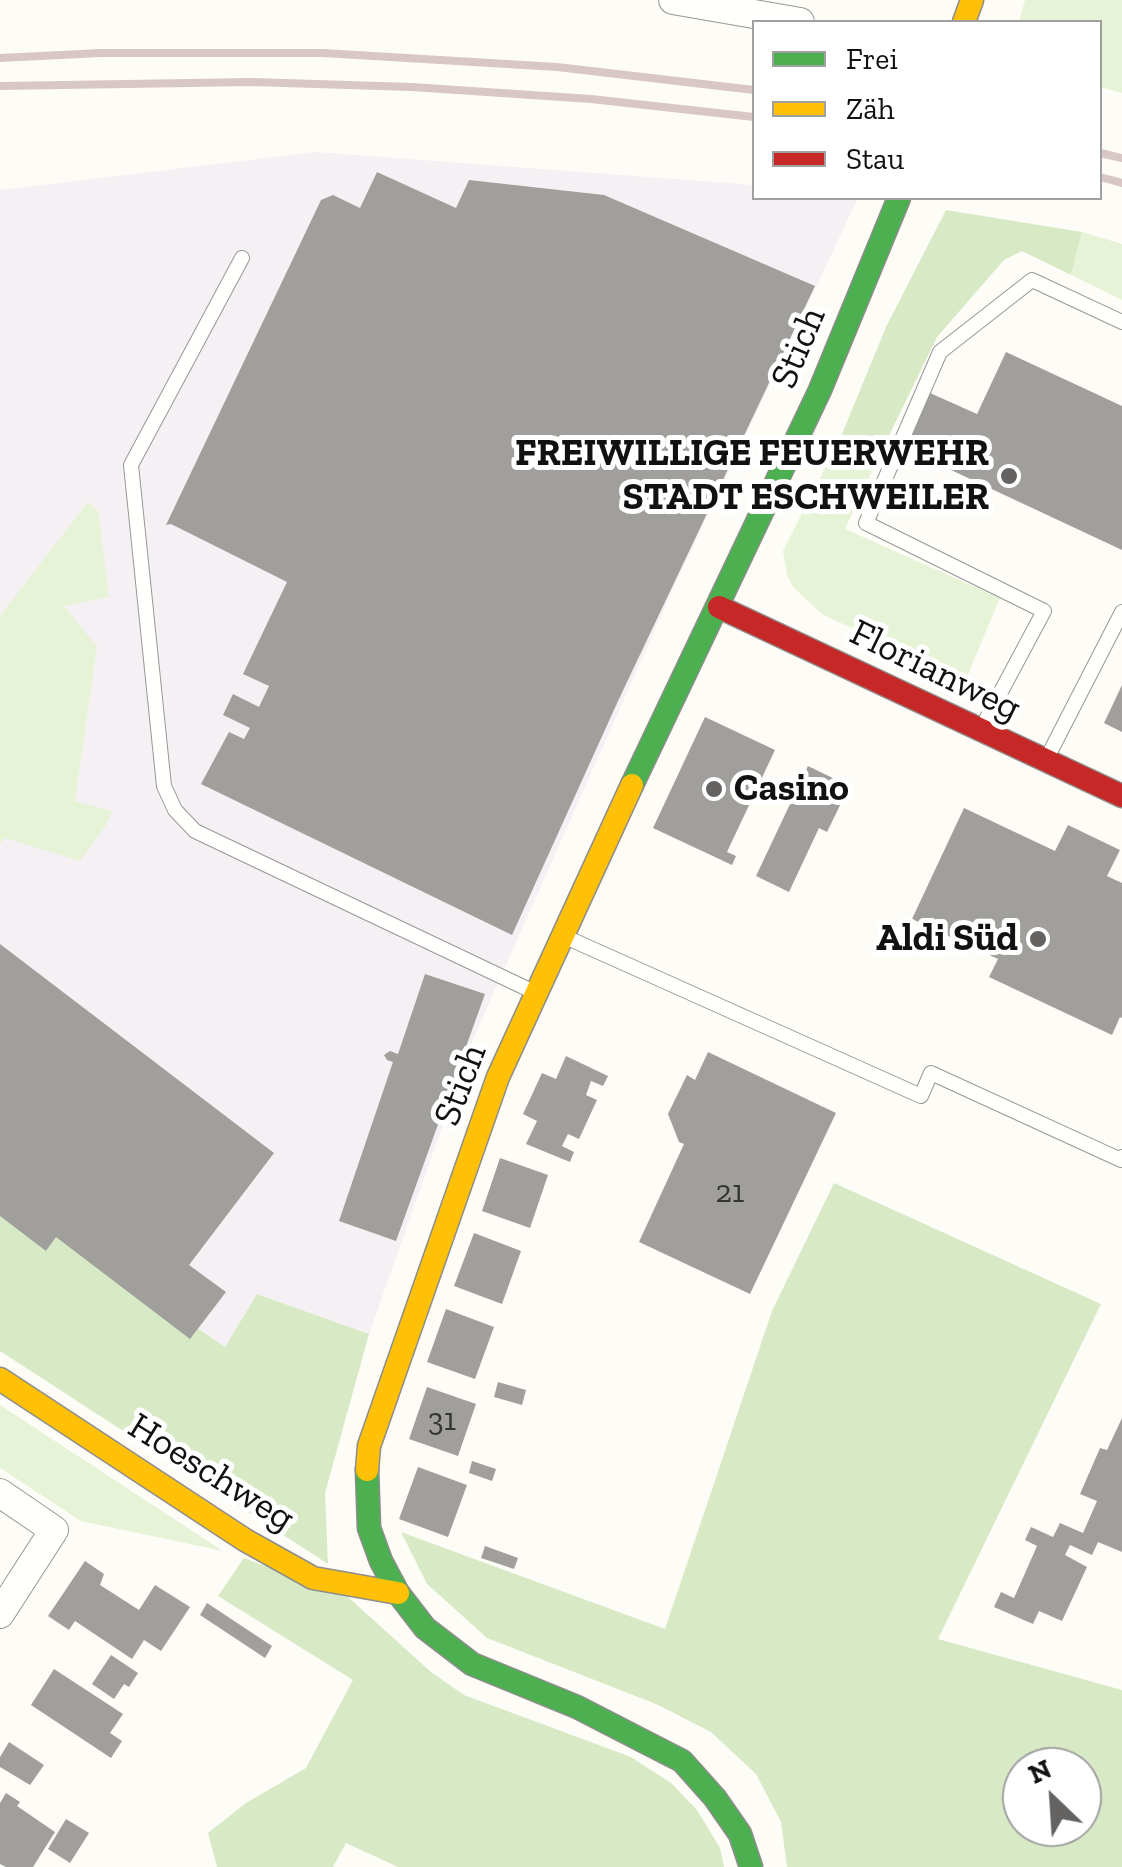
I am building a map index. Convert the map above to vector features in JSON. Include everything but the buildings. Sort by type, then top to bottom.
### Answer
[{"type":"main road","name":"Stich","points":[[751,1867],[740,1834],[682,1761],[577,1707],[504,1680],[442,1644],[398,1593],[369,1528],[369,1446],[498,1077],[534,992],[820,390],[899,200]]},
{"type":"main road","name":"Florianweg","points":[[718,607],[1122,796]]},
{"type":"main road","name":"Hoeschweg","points":[[0,1379],[245,1540],[314,1578],[398,1593]]},
{"type":"street","points":[[673,0],[788,20]]},
{"type":"street","points":[[0,1494],[54,1530],[0,1614]]},
{"type":"lane","points":[[242,258],[131,464],[164,786],[174,810],[195,830],[534,992]]},
{"type":"lane","points":[[980,730],[1044,611],[866,522],[940,352],[1032,280],[1122,322]]},
{"type":"lane","points":[[1045,762],[1122,612]]},
{"type":"lane","points":[[560,934],[920,1096],[931,1073],[1121,1160],[1122,1157]]},
{"type":"shaded area","points":[[316,152],[752,185],[752,200],[857,200],[677,580],[474,1037],[369,1334],[258,1294],[225,1347],[0,1193],[0,190]]},
{"type":"green space","points":[[1025,0],[1122,0],[1122,93],[1102,88],[1102,20],[1020,20]]},
{"type":"green space","points":[[946,210],[1082,232],[1071,275],[1022,251],[1004,260],[937,337],[882,450],[842,434],[886,327]]},
{"type":"green space","points":[[1082,232],[1122,244],[1122,300],[1071,275]]},
{"type":"green space","points":[[842,434],[882,450],[845,529],[1000,598],[966,679],[823,615],[793,587],[783,551]]},
{"type":"green space","points":[[88,502],[98,511],[109,597],[64,606],[97,647],[75,801],[112,811],[80,861],[5,838],[0,843],[0,616]]},
{"type":"green space","points":[[834,1183],[1101,1304],[938,1639],[1122,1690],[1122,1867],[787,1867],[781,1822],[756,1774],[711,1732],[656,1704],[487,1638],[427,1584],[401,1532],[665,1629],[772,1311]]},
{"type":"green space","points":[[0,1193],[225,1347],[257,1294],[369,1334],[325,1493],[328,1564],[0,1351]]},
{"type":"green space","points":[[0,1405],[223,1551],[81,1521],[0,1468]]},
{"type":"green space","points":[[244,1558],[348,1597],[431,1672],[464,1695],[631,1757],[671,1783],[697,1810],[720,1848],[724,1867],[398,1867],[346,1843],[333,1867],[217,1867],[208,1833],[246,1803],[306,1768],[353,1680],[218,1596]]},
{"type":"railway","points":[[0,58],[101,53],[323,53],[557,67],[752,90]]},
{"type":"railway","points":[[0,86],[252,82],[412,87],[591,99],[752,117]]},
{"type":"railway","points":[[1102,153],[1122,158]]},
{"type":"railway","points":[[1102,178],[1122,183]]},
{"type":"traffic: fast","points":[[632,785],[820,390],[898,200]]},
{"type":"traffic: fast","points":[[367,1470],[369,1528],[381,1561],[398,1593],[425,1628],[472,1664],[577,1707],[682,1761],[740,1834],[751,1867]]},
{"type":"traffic: slow","points":[[965,20],[972,0]]},
{"type":"traffic: slow","points":[[367,1470],[369,1446],[498,1077],[632,785]]},
{"type":"traffic: slow","points":[[0,1379],[245,1540],[313,1578],[398,1593]]},
{"type":"traffic: jam","points":[[719,607],[1122,796]]},
{"type":"place","name":"FREIWILLIGE FEUERWEHR STADT ESCHWEILER","points":[[1009,476]]},
{"type":"place","name":"Casino","points":[[714,789]]},
{"type":"place","name":"Aldi Süd","points":[[1038,939]]}]
